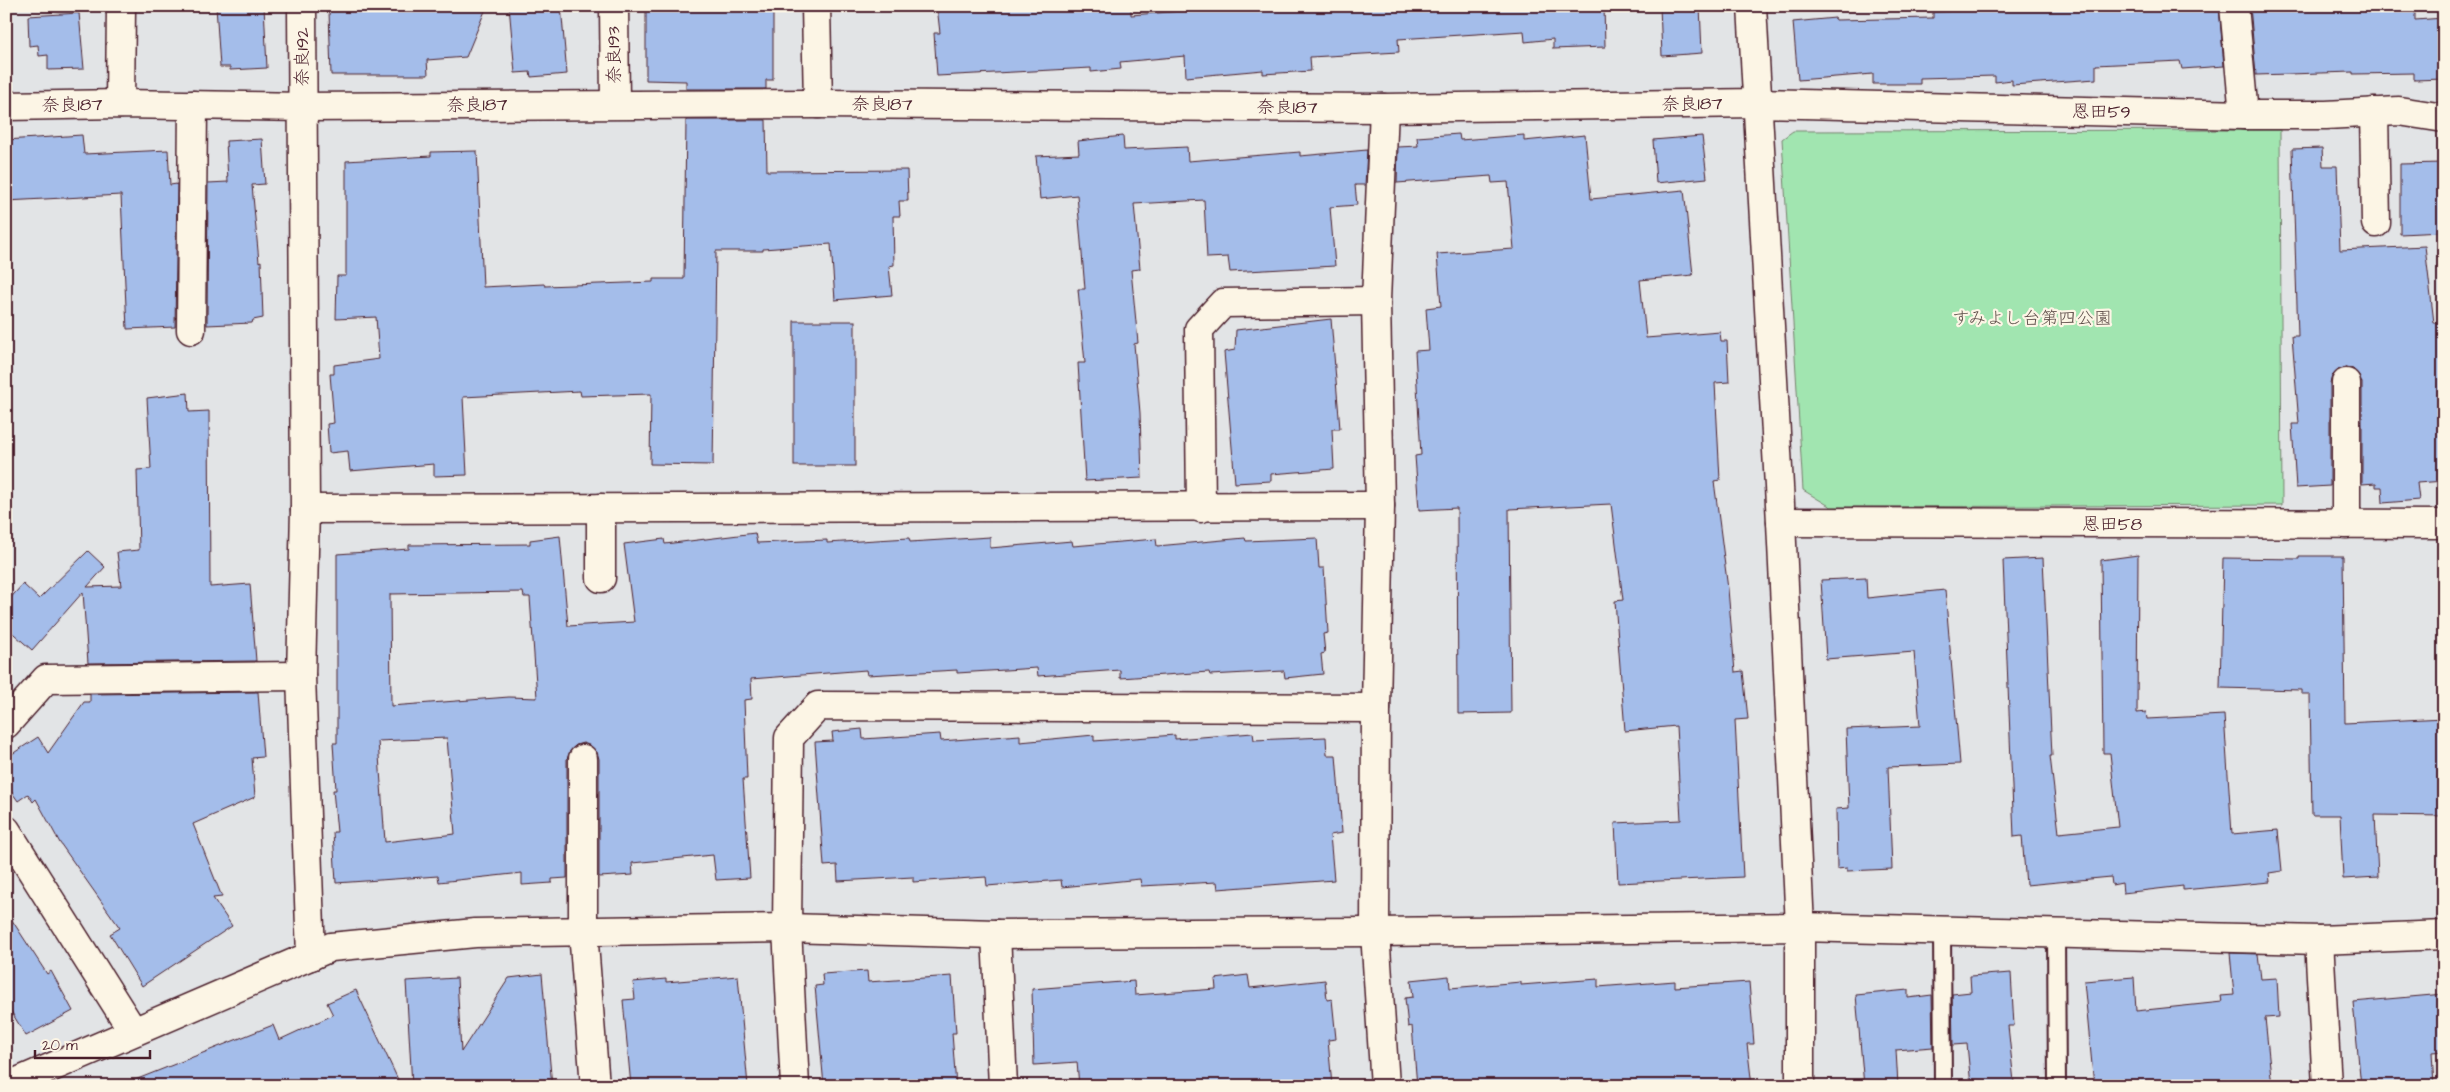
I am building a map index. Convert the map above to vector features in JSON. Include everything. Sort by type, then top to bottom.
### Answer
[{"type":"street","points":[[120,104],[121,6]]},
{"type":"street","name":"奈良192","points":[[302,6],[305,509],[301,676],[311,956]]},
{"type":"street","name":"奈良193","points":[[614,6],[615,104]]},
{"type":"street","points":[[816,6],[818,104]]},
{"type":"street","points":[[1752,6],[1781,522],[1800,927],[1800,1086]]},
{"type":"street","points":[[2234,6],[2244,115]]},
{"type":"street","name":"奈良187","points":[[6,106],[120,104],[302,107],[818,104],[1384,108],[1758,103]]},
{"type":"street","name":"恩田59","points":[[1758,103],[2244,115],[2399,111],[2444,118]]},
{"type":"street","points":[[191,330],[194,105]]},
{"type":"street","points":[[1384,108],[1376,301],[1380,506],[1376,708],[1375,932],[1385,1086]]},
{"type":"street","points":[[2374,112],[2376,223]]},
{"type":"street","points":[[1201,508],[1199,329],[1224,303],[1376,301]]},
{"type":"street","points":[[2346,383],[2346,524]]},
{"type":"street","points":[[305,509],[1201,508],[1380,506]]},
{"type":"street","points":[[601,508],[601,578]]},
{"type":"street","name":"恩田58","points":[[1781,522],[2444,524]]},
{"type":"street","points":[[6,724],[46,679],[301,676]]},
{"type":"street","points":[[795,1086],[787,928],[789,738],[818,706],[1376,708]]},
{"type":"street","points":[[583,758],[583,931],[595,1086]]},
{"type":"street","points":[[6,830],[133,1030]]},
{"type":"street","points":[[8,1086],[133,1030],[331,947],[466,934],[787,928],[996,934],[1800,927],[2319,940],[2444,935]]},
{"type":"street","points":[[996,934],[1003,1086]]},
{"type":"street","points":[[2319,940],[2327,1086]]},
{"type":"lane","points":[[1942,930],[1943,1086]]},
{"type":"lane","points":[[2056,933],[2057,1086]]},
{"type":"green space","name":"すみよし台第四公園","points":[[2280,130],[2282,505],[1831,507],[1803,490],[1782,139],[1793,131]]},
{"type":"building","points":[[216,6],[264,6],[267,68],[230,70],[230,67],[220,67]]},
{"type":"building","points":[[392,6],[487,6],[466,57],[427,60],[428,75],[331,75],[329,11],[392,10]]},
{"type":"building","points":[[509,6],[561,6],[567,74],[531,77],[530,72],[515,73]]},
{"type":"building","points":[[646,6],[773,6],[773,80],[766,80],[766,89],[686,89],[686,81],[646,80]]},
{"type":"building","points":[[937,6],[1131,6],[1131,15],[1246,6],[1604,6],[1605,47],[1553,49],[1553,39],[1525,42],[1524,31],[1398,39],[1399,52],[1310,57],[1311,71],[1263,74],[1263,70],[1186,77],[1185,56],[1120,62],[1121,69],[1091,72],[1091,68],[937,76],[934,33],[940,33]]},
{"type":"building","points":[[1660,6],[1700,6],[1702,53],[1662,56]]},
{"type":"building","points":[[2001,6],[2219,6],[2224,66],[2182,69],[2180,61],[2096,65],[2096,79],[2012,85],[2012,80],[1995,82],[1995,76],[1920,78],[1920,84],[1873,84],[1873,74],[1798,80],[1793,22],[1835,18],[1836,20],[1933,18],[1933,12],[2002,10]]},
{"type":"building","points":[[2250,6],[2415,6],[2415,20],[2444,18],[2444,79],[2414,80],[2414,73],[2353,74],[2353,72],[2256,75]]},
{"type":"building","points":[[79,13],[84,69],[48,70],[48,55],[39,56],[38,45],[29,46],[28,16]]},
{"type":"building","points":[[686,120],[766,120],[767,171],[907,170],[908,201],[899,201],[900,216],[893,216],[894,265],[889,266],[892,295],[835,300],[831,244],[763,249],[763,251],[716,251],[713,465],[650,464],[651,394],[581,396],[580,391],[463,397],[467,475],[434,476],[434,464],[350,471],[348,451],[329,453],[327,424],[334,423],[330,374],[334,374],[334,365],[379,359],[376,317],[336,319],[337,276],[346,276],[346,161],[431,156],[431,152],[477,151],[483,287],[653,282],[653,279],[684,279]]},
{"type":"building","points":[[1459,134],[1460,140],[1524,135],[1524,141],[1585,135],[1591,199],[1684,190],[1693,275],[1640,280],[1646,338],[1720,332],[1721,341],[1727,341],[1729,382],[1715,383],[1720,480],[1714,481],[1728,589],[1735,672],[1743,671],[1748,719],[1735,720],[1743,877],[1618,883],[1615,823],[1681,820],[1676,726],[1625,731],[1615,601],[1623,600],[1611,504],[1509,509],[1511,713],[1458,714],[1457,508],[1419,510],[1415,456],[1421,455],[1415,351],[1429,350],[1426,308],[1441,306],[1437,254],[1514,249],[1508,182],[1492,183],[1491,176],[1397,183],[1398,147],[1418,146],[1417,137]]},
{"type":"building","points":[[82,135],[84,154],[168,150],[170,185],[177,184],[175,327],[127,329],[121,195],[6,201],[6,140]]},
{"type":"building","points":[[1123,136],[1124,150],[1187,147],[1188,161],[1300,152],[1300,156],[1367,150],[1365,185],[1355,185],[1357,205],[1330,207],[1335,266],[1230,272],[1228,257],[1207,258],[1204,200],[1134,204],[1140,269],[1131,270],[1138,343],[1134,344],[1140,413],[1142,478],[1085,481],[1078,363],[1085,363],[1078,289],[1085,289],[1077,195],[1040,199],[1036,156],[1079,154],[1078,141]]},
{"type":"building","points":[[1702,136],[1707,178],[1656,183],[1653,140]]},
{"type":"building","points":[[262,139],[265,184],[252,185],[259,262],[261,261],[263,318],[253,320],[252,323],[207,325],[208,183],[228,182],[226,141]]},
{"type":"building","points":[[2322,148],[2323,166],[2337,166],[2340,250],[2425,246],[2434,323],[2444,323],[2444,481],[2417,483],[2419,500],[2383,503],[2382,487],[2376,487],[2376,483],[2362,484],[2362,383],[2359,375],[2353,369],[2346,367],[2338,370],[2332,376],[2330,383],[2330,486],[2296,488],[2292,424],[2299,424],[2292,336],[2298,336],[2292,149]]},
{"type":"building","points":[[2442,163],[2442,232],[2400,234],[2400,164]]},
{"type":"building","points":[[1331,319],[1340,429],[1332,429],[1334,469],[1271,474],[1271,481],[1235,483],[1224,352],[1235,350],[1236,330]]},
{"type":"building","points":[[794,321],[855,321],[855,466],[794,466]]},
{"type":"building","points":[[188,393],[189,412],[209,411],[210,587],[250,584],[256,661],[88,663],[83,592],[32,650],[6,627],[6,603],[23,584],[39,599],[88,551],[105,567],[87,587],[121,586],[117,552],[139,550],[137,470],[151,469],[147,398]]},
{"type":"building","points":[[755,533],[757,543],[827,540],[827,543],[909,538],[910,542],[990,537],[990,548],[1072,541],[1073,546],[1156,539],[1157,546],[1245,538],[1246,541],[1317,538],[1319,568],[1324,568],[1328,633],[1323,634],[1325,653],[1321,654],[1323,674],[1285,678],[1284,671],[1210,675],[1209,672],[1120,678],[1120,670],[1038,676],[1037,668],[957,673],[957,670],[867,675],[866,670],[751,679],[752,699],[744,700],[747,779],[743,779],[750,878],[716,880],[713,855],[632,863],[633,875],[599,877],[599,759],[597,752],[591,746],[583,743],[576,745],[570,751],[567,759],[567,878],[552,879],[552,883],[522,885],[522,873],[439,882],[438,876],[336,883],[333,832],[337,832],[333,790],[336,790],[333,743],[337,743],[337,554],[409,549],[409,545],[530,544],[530,540],[560,536],[568,626],[634,622],[624,544],[664,539],[665,544]],"holes":[[[523,592],[524,597],[530,597],[537,698],[509,697],[391,706],[390,594]],[[447,738],[455,834],[385,842],[378,741]]]},
{"type":"building","points":[[2138,555],[2137,713],[2146,712],[2147,719],[2224,715],[2232,834],[2278,830],[2282,871],[2269,873],[2270,882],[2183,890],[2183,886],[2123,893],[2122,883],[2112,885],[2111,877],[2026,885],[2022,836],[2014,837],[2003,560],[2043,558],[2052,756],[2050,756],[2059,833],[2118,827],[2110,753],[2103,753],[2101,560]]},
{"type":"building","points":[[2299,556],[2343,556],[2345,723],[2444,718],[2444,816],[2375,815],[2378,877],[2343,879],[2340,815],[2312,815],[2310,694],[2301,694],[2301,690],[2220,688],[2223,558],[2299,559]]},
{"type":"building","points":[[1866,578],[1867,598],[1945,590],[1960,764],[1888,767],[1892,869],[1847,871],[1847,868],[1837,869],[1836,809],[1849,808],[1846,729],[1920,726],[1914,652],[1826,659],[1821,580]]},
{"type":"building","points":[[258,692],[263,757],[252,758],[255,797],[193,824],[222,897],[213,898],[232,926],[142,986],[110,934],[120,928],[60,843],[36,799],[33,802],[28,794],[18,801],[6,784],[6,758],[38,737],[48,753],[84,702],[90,702],[90,694]]},
{"type":"building","points":[[862,729],[863,739],[940,734],[941,741],[1020,735],[1020,742],[1094,735],[1094,741],[1175,735],[1175,739],[1253,733],[1254,740],[1326,737],[1327,755],[1336,755],[1342,833],[1330,835],[1334,880],[1218,889],[1217,882],[1141,886],[1140,879],[1062,887],[1061,880],[987,886],[986,877],[913,882],[913,877],[838,881],[837,865],[824,866],[815,742],[833,741],[832,732]]},
{"type":"building","points":[[6,911],[47,974],[51,971],[73,1011],[26,1036],[6,1003]]},
{"type":"building","points":[[2230,953],[2258,954],[2261,979],[2277,978],[2279,1017],[2265,1018],[2272,1086],[2094,1086],[2084,981],[2134,977],[2136,1011],[2222,1002],[2221,996],[2234,995]]},
{"type":"building","points":[[867,971],[868,982],[952,976],[956,1033],[952,1033],[956,1086],[824,1086],[815,986],[823,985],[822,974]]},
{"type":"building","points":[[2011,973],[2014,1026],[2008,1026],[2014,1082],[1971,1086],[1967,1044],[1953,1045],[1952,994],[1971,992],[1970,976]]},
{"type":"building","points":[[542,974],[552,1086],[412,1086],[406,981],[457,978],[461,1052],[509,978]]},
{"type":"building","points":[[1248,975],[1250,988],[1325,980],[1327,1000],[1332,999],[1336,1039],[1328,1040],[1332,1086],[1079,1086],[1077,1062],[1034,1065],[1032,989],[1134,981],[1135,995],[1216,989],[1215,979]]},
{"type":"building","points":[[738,976],[748,1086],[631,1086],[623,1000],[635,999],[633,982],[666,979],[666,982]]},
{"type":"building","points":[[1449,976],[1450,988],[1521,982],[1521,985],[1598,979],[1598,987],[1675,981],[1675,987],[1749,982],[1754,1044],[1747,1044],[1752,1086],[1417,1086],[1412,1026],[1408,1027],[1405,998],[1413,997],[1411,980]]},
{"type":"building","points":[[356,990],[401,1086],[120,1086],[273,1025],[279,1040],[333,1015],[327,1003]]},
{"type":"building","points":[[1908,990],[1908,998],[1932,995],[1933,1047],[1896,1050],[1898,1086],[1864,1086],[1856,995]]},
{"type":"building","points":[[2444,994],[2444,1051],[2432,1052],[2434,1086],[2361,1086],[2353,1002]]}]
